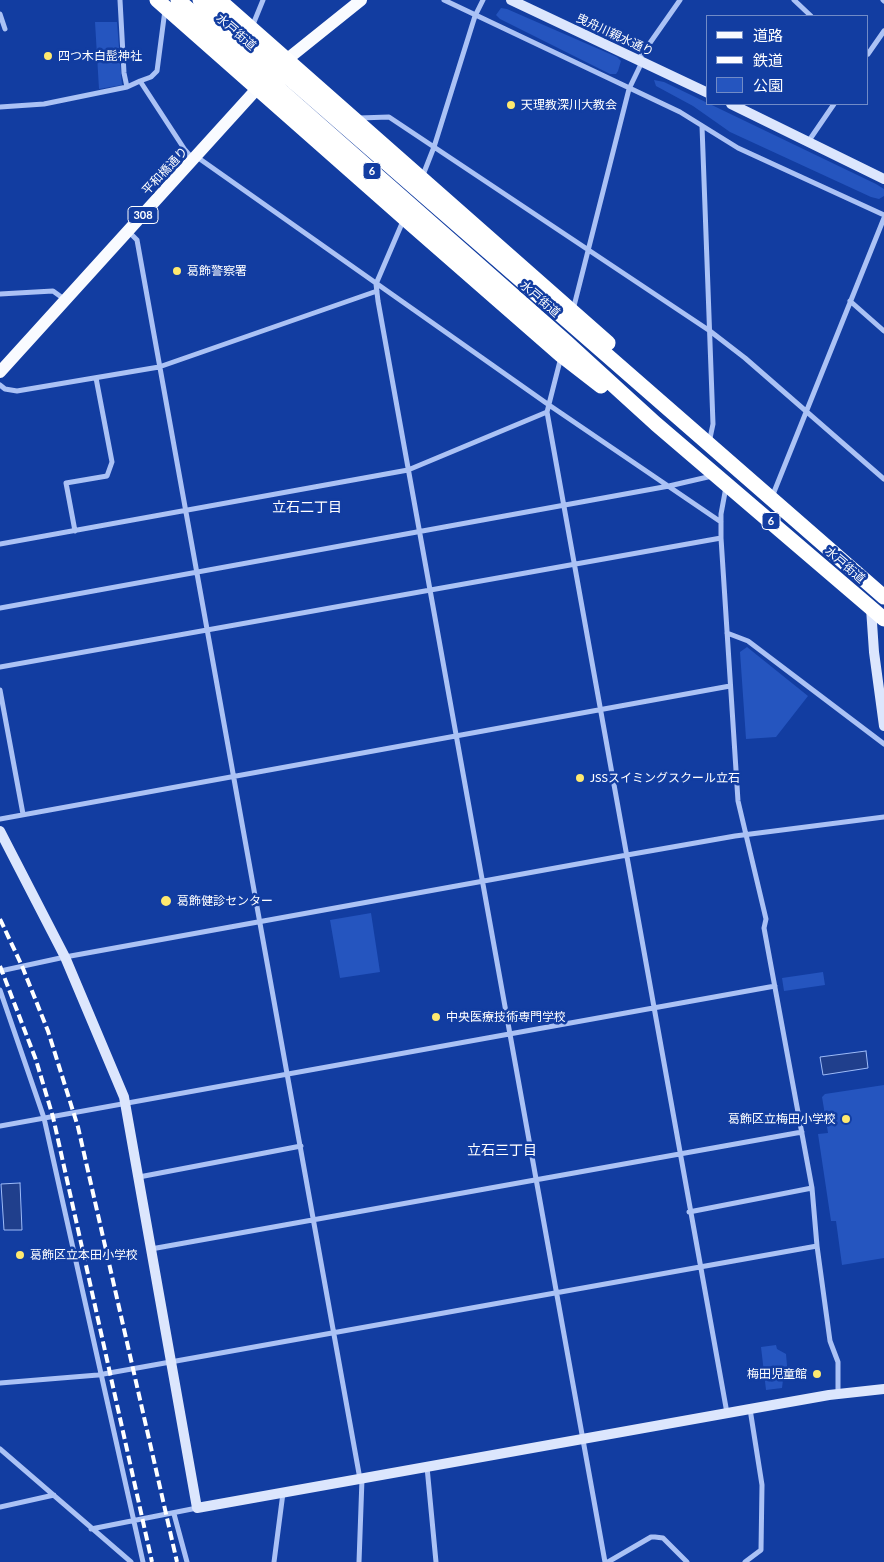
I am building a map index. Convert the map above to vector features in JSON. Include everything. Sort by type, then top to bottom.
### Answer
[{"type":"highway","name":"水戸街道","points":[[200,0],[884,597]]},
{"type":"highway","points":[[219,0],[573,310],[631,366],[667,408]]},
{"type":"highway","name":"水戸街道","points":[[167,3],[564,348],[608,392],[656,424],[877,607],[884,619]]},
{"type":"highway","points":[[167,3],[257,88],[404,218],[564,348]]},
{"type":"highway","points":[[868,584],[877,607]]},
{"type":"main road","name":"平和橋通り","points":[[0,372],[196,158],[257,88],[286,59],[361,0]]},
{"type":"street","points":[[120,0],[124,73],[128,87]]},
{"type":"street","points":[[251,28],[263,0]]},
{"type":"street","points":[[444,0],[680,112],[738,148],[884,216],[771,499]]},
{"type":"street","points":[[421,178],[434,147],[475,16],[482,0]]},
{"type":"street","name":"曳舟川親水通り","points":[[511,0],[706,92]]},
{"type":"street","points":[[573,310],[629,89],[640,61],[680,0]]},
{"type":"street","points":[[794,0],[810,15]]},
{"type":"street","points":[[0,107],[44,104],[128,87],[151,77],[158,67],[167,3]]},
{"type":"street","points":[[0,14],[5,29]]},
{"type":"street","points":[[869,53],[884,31]]},
{"type":"street","points":[[140,82],[185,150],[376,287],[721,522]]},
{"type":"street","points":[[733,105],[884,179]]},
{"type":"street","points":[[808,143],[833,105]]},
{"type":"street","points":[[353,118],[389,117],[710,331],[884,479]]},
{"type":"street","points":[[702,126],[713,431],[709,445]]},
{"type":"street","points":[[404,218],[376,287],[455,736],[606,1562],[655,1537],[663,1538],[687,1562]]},
{"type":"street","points":[[129,231],[137,240],[361,1479],[359,1562]]},
{"type":"street","points":[[0,385],[5,389],[17,391],[160,367],[376,287]]},
{"type":"street","points":[[0,294],[53,291],[66,301]]},
{"type":"street","points":[[850,301],[884,331]]},
{"type":"street","points":[[564,348],[546,412],[627,855],[689,1212],[727,1413]]},
{"type":"street","points":[[75,531],[66,483],[107,476],[112,462],[96,378]]},
{"type":"street","points":[[0,544],[186,512],[408,470],[546,412]]},
{"type":"street","points":[[0,608],[563,504],[722,479],[721,538],[738,801],[766,919],[764,928],[812,1188],[816,1246],[830,1341],[838,1362],[838,1395]]},
{"type":"street","points":[[0,667],[721,538]]},
{"type":"street","points":[[877,607],[874,652],[884,726]]},
{"type":"street","points":[[727,633],[748,641],[884,744]]},
{"type":"street","points":[[0,819],[233,775],[730,686]]},
{"type":"street","points":[[0,690],[23,814]]},
{"type":"street","points":[[0,972],[65,957],[627,855],[746,835],[884,817]]},
{"type":"street","points":[[0,831],[65,957],[125,1104],[197,1508]]},
{"type":"street","points":[[0,1126],[775,986]]},
{"type":"street","points":[[0,990],[44,1118],[143,1562]]},
{"type":"street","points":[[151,1249],[802,1132]]},
{"type":"street","points":[[139,1177],[301,1146]]},
{"type":"street","points":[[689,1212],[812,1188]]},
{"type":"street","points":[[0,1383],[101,1375],[816,1246]]},
{"type":"street","points":[[91,1529],[283,1492],[727,1413],[884,1389]]},
{"type":"street","points":[[745,1562],[761,1550],[762,1485],[750,1409]]},
{"type":"street","points":[[0,1449],[131,1562]]},
{"type":"street","points":[[427,1467],[436,1562]]},
{"type":"street","points":[[274,1562],[283,1492]]},
{"type":"street","points":[[0,1507],[54,1495]]},
{"type":"street","points":[[174,1514],[187,1562]]},
{"type":"green space","points":[[501,8],[617,57],[621,61],[618,71],[616,74],[610,74],[500,19],[496,15]]},
{"type":"green space","points":[[95,22],[117,22],[122,85],[99,89]]},
{"type":"green space","points":[[654,80],[664,82],[706,102],[706,105],[712,105],[876,184],[884,189],[884,196],[879,199],[871,197],[730,132],[693,106],[656,86]]},
{"type":"green space","points":[[747,647],[808,696],[776,737],[746,739],[740,652]]},
{"type":"green space","points":[[371,913],[380,972],[340,978],[330,920]]},
{"type":"green space","points":[[823,972],[825,985],[784,991],[782,978]]},
{"type":"green space","points":[[884,1085],[884,1258],[842,1265],[836,1221],[831,1221],[818,1134],[828,1133],[822,1097],[825,1094]]},
{"type":"green space","points":[[776,1345],[777,1349],[786,1354],[788,1377],[783,1380],[782,1388],[766,1390],[761,1347]]},
{"type":"shaded area","points":[[866,1051],[868,1068],[823,1075],[820,1057]]},
{"type":"shaded area","points":[[20,1183],[22,1230],[4,1230],[1,1184]]},
{"type":"railway","points":[[0,919],[22,966],[48,1031],[78,1127],[177,1562]]},
{"type":"railway","points":[[0,966],[36,1060],[53,1117],[152,1562]]},
{"type":"place","name":"四つ木白髭神社","points":[[48,56]]},
{"type":"place","name":"天理教深川大教会","points":[[511,105]]},
{"type":"place","name":"葛飾警察署","points":[[177,271]]},
{"type":"place","name":"JSSスイミングスクール立石","points":[[580,778]]},
{"type":"place","name":"葛飾健診センター","points":[[166,901]]},
{"type":"place","name":"中央医療技術専門学校","points":[[436,1017]]},
{"type":"place","name":"葛飾区立梅田小学校","points":[[846,1119]]},
{"type":"place","name":"葛飾区立本田小学校","points":[[20,1255]]},
{"type":"place","name":"梅田児童館","points":[[817,1374]]},
{"type":"district","name":"立石二丁目","points":[[307,507]]},
{"type":"district","name":"立石三丁目","points":[[502,1150]]}]
